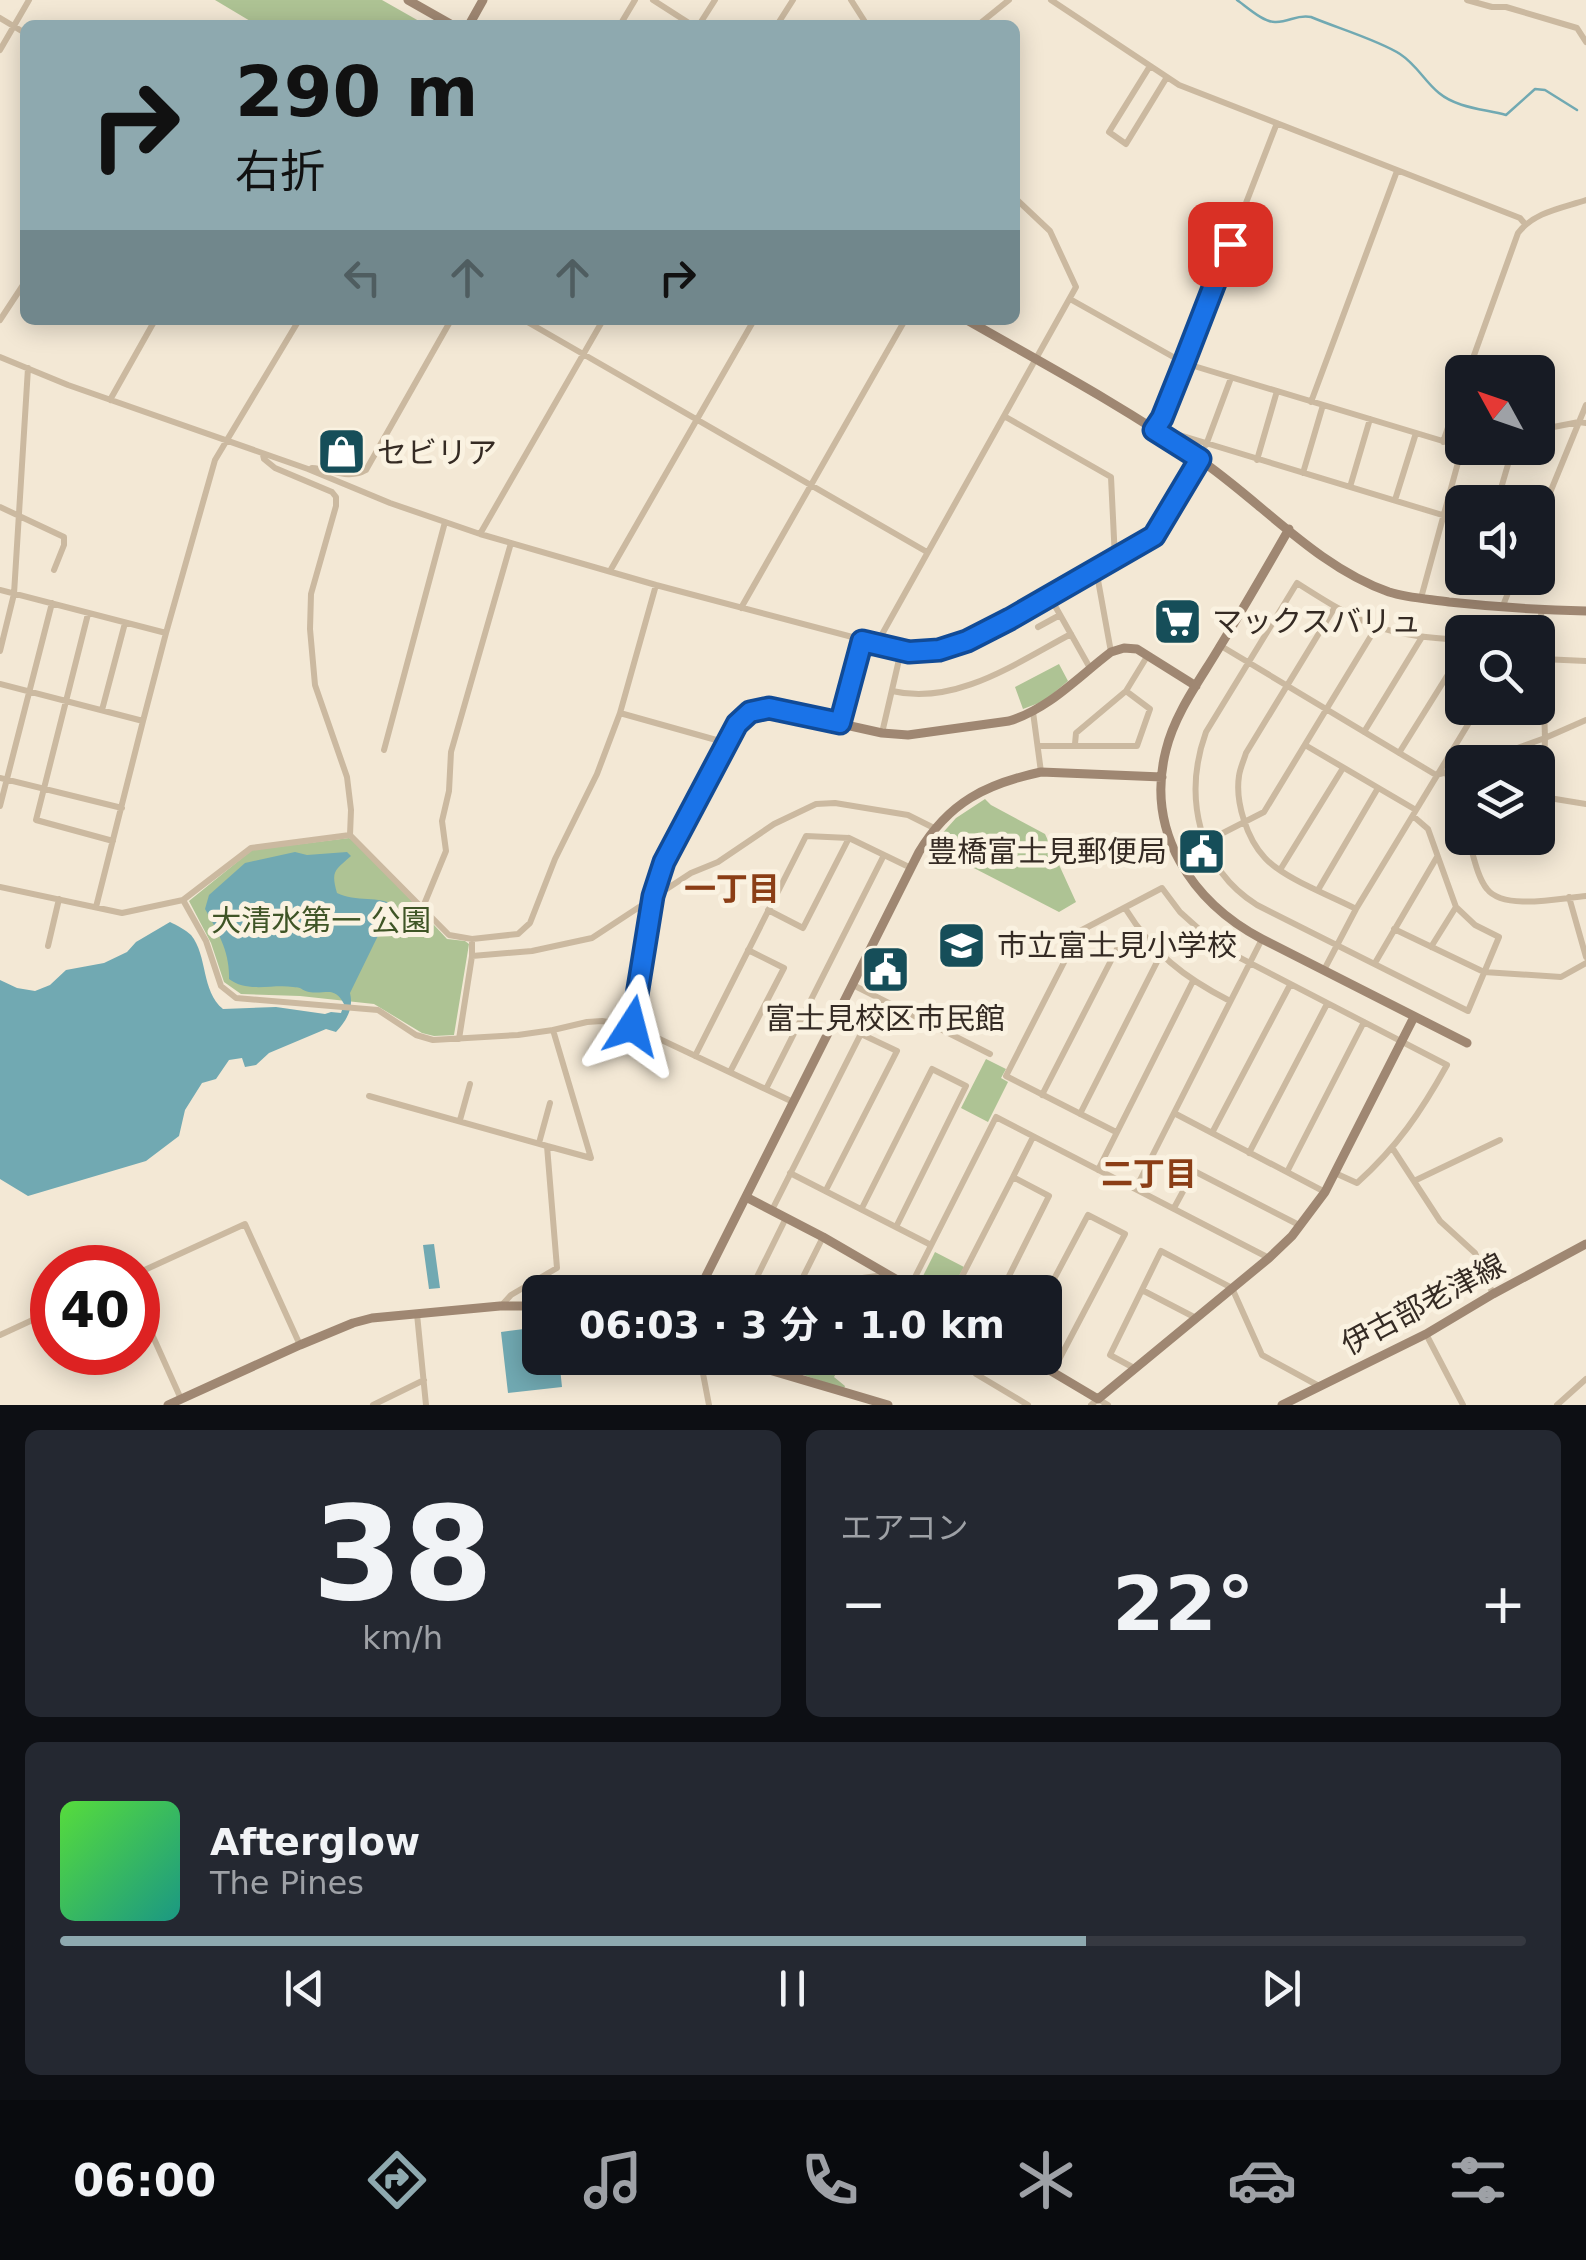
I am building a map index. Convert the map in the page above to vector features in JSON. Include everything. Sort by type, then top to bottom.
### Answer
[{"type":"street","points":[[0,50],[29,0]]},
{"type":"street","points":[[408,0],[443,20]]},
{"type":"street","points":[[653,0],[687,20]]},
{"type":"street","points":[[700,20],[715,0]]},
{"type":"street","points":[[984,20],[1008,0]]},
{"type":"street","points":[[1051,0],[1179,85],[1520,218],[1526,224]]},
{"type":"street","points":[[1467,0],[1492,7],[1506,6],[1577,28],[1586,42]]},
{"type":"street","points":[[0,18],[20,30]]},
{"type":"street","points":[[1150,66],[1109,132],[1126,144],[1167,77]]},
{"type":"street","points":[[1159,432],[1277,124]]},
{"type":"street","points":[[1311,402],[1397,171]]},
{"type":"street","points":[[1474,355],[1518,233],[1536,217],[1586,200]]},
{"type":"street","points":[[876,645],[1076,287],[1050,231],[1020,203]]},
{"type":"street","points":[[0,320],[20,290]]},
{"type":"street","points":[[1070,298],[1184,363],[1443,442],[1445,436]]},
{"type":"street","points":[[110,400],[153,325]]},
{"type":"street","points":[[96,907],[215,460],[295,325]]},
{"type":"street","points":[[308,468],[350,475],[366,470],[448,325]]},
{"type":"street","points":[[533,325],[927,552]]},
{"type":"street","points":[[480,534],[601,325]]},
{"type":"street","points":[[610,571],[751,325]]},
{"type":"street","points":[[741,608],[902,325]]},
{"type":"street","points":[[976,325],[1200,459],[1341,568],[1370,585],[1421,598],[1502,608],[1586,612]]},
{"type":"street","points":[[0,357],[480,534],[901,651],[924,652],[980,635],[1154,536],[1200,459]]},
{"type":"street","points":[[0,651],[14,594],[28,368]]},
{"type":"street","points":[[1206,444],[1231,378]]},
{"type":"street","points":[[1257,460],[1276,391]]},
{"type":"street","points":[[1303,473],[1323,405]]},
{"type":"street","points":[[1555,485],[1583,422],[1586,406]]},
{"type":"street","points":[[1004,416],[1111,477],[1114,558]]},
{"type":"street","points":[[1350,487],[1370,420]]},
{"type":"street","points":[[1555,427],[1583,422]]},
{"type":"street","points":[[1159,432],[1173,433],[1443,516]]},
{"type":"street","points":[[1396,500],[1416,433]]},
{"type":"street","points":[[263,454],[264,460],[275,468],[336,497],[312,594],[310,628],[315,686],[347,777],[350,834],[449,935],[472,939],[518,934],[530,922],[555,859],[597,774],[620,713],[656,585]]},
{"type":"street","points":[[1421,598],[1458,465]]},
{"type":"street","points":[[0,507],[64,537],[54,570]]},
{"type":"street","points":[[384,750],[444,522]]},
{"type":"street","points":[[1290,530],[1196,686],[1166,748],[1162,777],[1165,818],[1176,857],[1218,911],[1262,939],[1467,1043]]},
{"type":"street","points":[[422,907],[446,851],[442,821],[449,791],[451,752],[511,543]]},
{"type":"street","points":[[1096,569],[1112,652]]},
{"type":"street","points":[[1305,745],[1414,813],[1428,829],[1456,908],[1498,937],[1468,1011],[1244,897],[1229,884],[1205,841],[1194,782],[1206,732],[1298,582],[1335,607],[1376,626],[1445,639]]},
{"type":"street","points":[[0,590],[166,633]]},
{"type":"street","points":[[1502,608],[1507,595]]},
{"type":"street","points":[[1050,596],[1090,668]]},
{"type":"street","points":[[0,806],[3,779],[52,604]]},
{"type":"street","points":[[1335,607],[1246,753],[1238,793],[1245,822],[1266,860],[1356,908]]},
{"type":"street","points":[[1541,610],[1541,615]]},
{"type":"street","points":[[88,614],[36,820],[113,840]]},
{"type":"street","points":[[1038,627],[1060,615]]},
{"type":"street","points":[[102,710],[125,623]]},
{"type":"street","points":[[1176,857],[1264,812],[1376,626]]},
{"type":"street","points":[[892,691],[914,696],[969,687],[1071,634]]},
{"type":"street","points":[[1364,732],[1422,637]]},
{"type":"street","points":[[840,723],[862,641]]},
{"type":"street","points":[[1220,646],[1399,754],[1436,775],[1445,774]]},
{"type":"street","points":[[632,1026],[653,896],[664,862],[743,717],[769,708],[882,733],[922,734],[1008,721],[1050,702],[1112,652],[1130,648],[1196,686]]},
{"type":"street","points":[[882,733],[901,651]]},
{"type":"street","points":[[1075,744],[1076,733],[1126,691],[1148,655]]},
{"type":"street","points":[[1555,660],[1586,661]]},
{"type":"street","points":[[1399,754],[1445,680]]},
{"type":"street","points":[[0,684],[144,721]]},
{"type":"street","points":[[1038,746],[1137,746],[1150,709],[1126,691]]},
{"type":"street","points":[[1032,712],[1042,772]]},
{"type":"street","points":[[620,713],[726,743]]},
{"type":"street","points":[[1525,745],[1586,720]]},
{"type":"street","points":[[1324,970],[1356,908],[1467,725]]},
{"type":"street","points":[[1544,745],[1545,725]]},
{"type":"street","points":[[1280,870],[1343,768]]},
{"type":"street","points":[[706,1275],[934,828],[983,790],[1002,781],[1042,772],[1162,777]]},
{"type":"street","points":[[3,779],[122,808]]},
{"type":"street","points":[[1318,890],[1378,788]]},
{"type":"street","points":[[1555,800],[1586,804]]},
{"type":"street","points":[[472,956],[532,951],[592,938],[691,873],[718,862],[774,824],[816,804],[908,814],[934,828]]},
{"type":"street","points":[[0,887],[122,913],[183,900],[251,848],[350,834]]},
{"type":"street","points":[[695,1056],[806,836],[850,838],[911,868]]},
{"type":"street","points":[[768,910],[804,928],[850,838]]},
{"type":"street","points":[[766,1089],[884,854]]},
{"type":"street","points":[[1474,855],[1484,887],[1502,900],[1586,896]]},
{"type":"street","points":[[1375,963],[1438,856]]},
{"type":"street","points":[[1116,1132],[1006,1076],[1080,931],[1162,888],[1197,930],[1220,947],[1447,1065],[1422,1111],[1393,1149],[1357,1183],[1335,1173]]},
{"type":"street","points":[[1394,929],[1484,972],[1560,978],[1586,960],[1568,897]]},
{"type":"street","points":[[48,946],[59,899]]},
{"type":"street","points":[[183,900],[206,941],[222,986],[236,998],[378,1010],[416,1035],[433,1040],[553,1030],[587,1022],[632,1026],[793,1102]]},
{"type":"street","points":[[1125,908],[1160,956],[1230,1002]]},
{"type":"street","points":[[1431,947],[1456,908]]},
{"type":"street","points":[[1042,1095],[1119,945],[1140,932]]},
{"type":"street","points":[[458,1039],[472,939]]},
{"type":"street","points":[[1136,1188],[1262,939]]},
{"type":"street","points":[[730,1072],[784,968],[748,950]]},
{"type":"street","points":[[1080,1114],[1160,956]]},
{"type":"street","points":[[1098,1170],[1193,981]]},
{"type":"street","points":[[853,985],[990,1054]]},
{"type":"street","points":[[1212,1133],[1290,985]]},
{"type":"street","points":[[772,1210],[879,998]]},
{"type":"street","points":[[1250,1152],[1327,1004]]},
{"type":"street","points":[[1059,1375],[1099,1403],[1134,1368],[1269,1258],[1325,1192],[1414,1017]]},
{"type":"street","points":[[1286,1172],[1364,1022]]},
{"type":"street","points":[[369,1096],[592,1158],[553,1030]]},
{"type":"street","points":[[826,1190],[896,1051],[861,1034]]},
{"type":"street","points":[[862,1208],[932,1069],[966,1086],[896,1227]]},
{"type":"street","points":[[460,1120],[470,1084]]},
{"type":"street","points":[[500,1306],[511,1295],[557,1268],[543,1144],[550,1103]]},
{"type":"street","points":[[1174,1113],[1325,1192]]},
{"type":"street","points":[[920,1275],[996,1118],[1269,1258]]},
{"type":"street","points":[[963,1275],[1033,1136]]},
{"type":"street","points":[[1414,1181],[1500,1140]]},
{"type":"street","points":[[1393,1149],[1440,1220],[1475,1253],[1493,1294]]},
{"type":"street","points":[[1174,1208],[1194,1171],[1300,1226]]},
{"type":"street","points":[[790,1173],[931,1245]]},
{"type":"street","points":[[1010,1275],[1050,1196],[1013,1177]]},
{"type":"street","points":[[746,1196],[886,1274]]},
{"type":"street","points":[[1056,1275],[1088,1215],[1125,1234],[1062,1354]]},
{"type":"street","points":[[757,1275],[786,1217]]},
{"type":"street","points":[[160,1263],[246,1224],[300,1345]]},
{"type":"street","points":[[804,1275],[823,1236]]},
{"type":"street","name":"伊古部老津線","points":[[1283,1405],[1426,1334],[1586,1244]]},
{"type":"street","points":[[1134,1368],[1110,1355],[1161,1251],[1232,1288],[1262,1354],[1320,1387]]},
{"type":"street","points":[[879,1275],[886,1274]]},
{"type":"street","points":[[1142,1290],[1196,1318]]},
{"type":"street","points":[[168,1405],[353,1323],[372,1318],[522,1306]]},
{"type":"street","points":[[417,1314],[426,1405]]},
{"type":"street","points":[[0,1335],[30,1321]]},
{"type":"street","points":[[1426,1334],[1463,1405]]},
{"type":"street","points":[[160,1352],[181,1399]]},
{"type":"street","points":[[704,1375],[710,1405]]},
{"type":"street","points":[[782,1375],[862,1401],[888,1405]]},
{"type":"street","points":[[978,1375],[1028,1405]]},
{"type":"street","points":[[1556,1405],[1586,1379]]},
{"type":"street","points":[[373,1405],[424,1380]]},
{"type":"green space","points":[[215,0],[382,0],[417,20],[249,20]]},
{"type":"green space","points":[[1059,664],[1068,681],[1044,701],[1023,709],[1015,687]]},
{"type":"green space","points":[[985,799],[1045,834],[1076,902],[1059,912],[931,846],[956,818]]},
{"type":"green space","name":"大清水第一 公園","points":[[349,838],[447,939],[469,944],[454,1035],[422,1033],[374,1004],[241,994],[224,982],[211,943],[189,901],[252,850]]},
{"type":"green space","points":[[986,1059],[1006,1069],[1001,1078],[1008,1082],[988,1122],[961,1108]]},
{"type":"green space","points":[[935,1252],[964,1267],[960,1275],[924,1275]]},
{"type":"green space","points":[[803,1375],[835,1375],[844,1389]]},
{"type":"water","points":[[295,852],[347,852],[351,856],[334,876],[337,893],[393,905],[350,993],[348,1014],[336,1032],[326,1029],[269,1053],[256,1065],[245,1067],[242,1058],[229,1060],[216,1079],[202,1083],[185,1110],[179,1136],[146,1161],[28,1196],[0,1179],[0,980],[35,991],[50,985],[66,970],[104,963],[127,952],[136,942],[170,922],[189,933],[196,943],[211,993],[223,1009],[276,1007],[341,1013],[344,1004],[333,993],[285,986],[252,987],[229,979],[225,951],[205,909],[209,895],[245,863]]},
{"type":"water","points":[[434,1244],[440,1288],[429,1289],[423,1245]]},
{"type":"water","points":[[522,1329],[522,1375],[561,1375],[562,1387],[508,1393],[501,1332]]},
{"type":"waterway","points":[[1237,0],[1271,22],[1311,17],[1380,44],[1406,58],[1439,93],[1462,105],[1506,115],[1535,89],[1545,90],[1577,110]]},
{"type":"place","name":"セビリア","points":[[342,452]]},
{"type":"place","name":"マックスバリュ","points":[[1177,621]]},
{"type":"place","name":"豊橋富士見郵便局","points":[[1202,851]]},
{"type":"place","name":"市立富士見小学校","points":[[962,945]]},
{"type":"place","name":"富士見校区市民館","points":[[885,969]]},
{"type":"district","name":"一丁目","points":[[732,889]]},
{"type":"district","name":"二丁目","points":[[1149,1174]]},
{"type":"route","points":[[632,1026],[657,880],[743,717],[769,708],[840,723],[862,641],[909,652],[953,646],[1030,608],[1154,536],[1200,459],[1154,430],[1230,244]]}]
